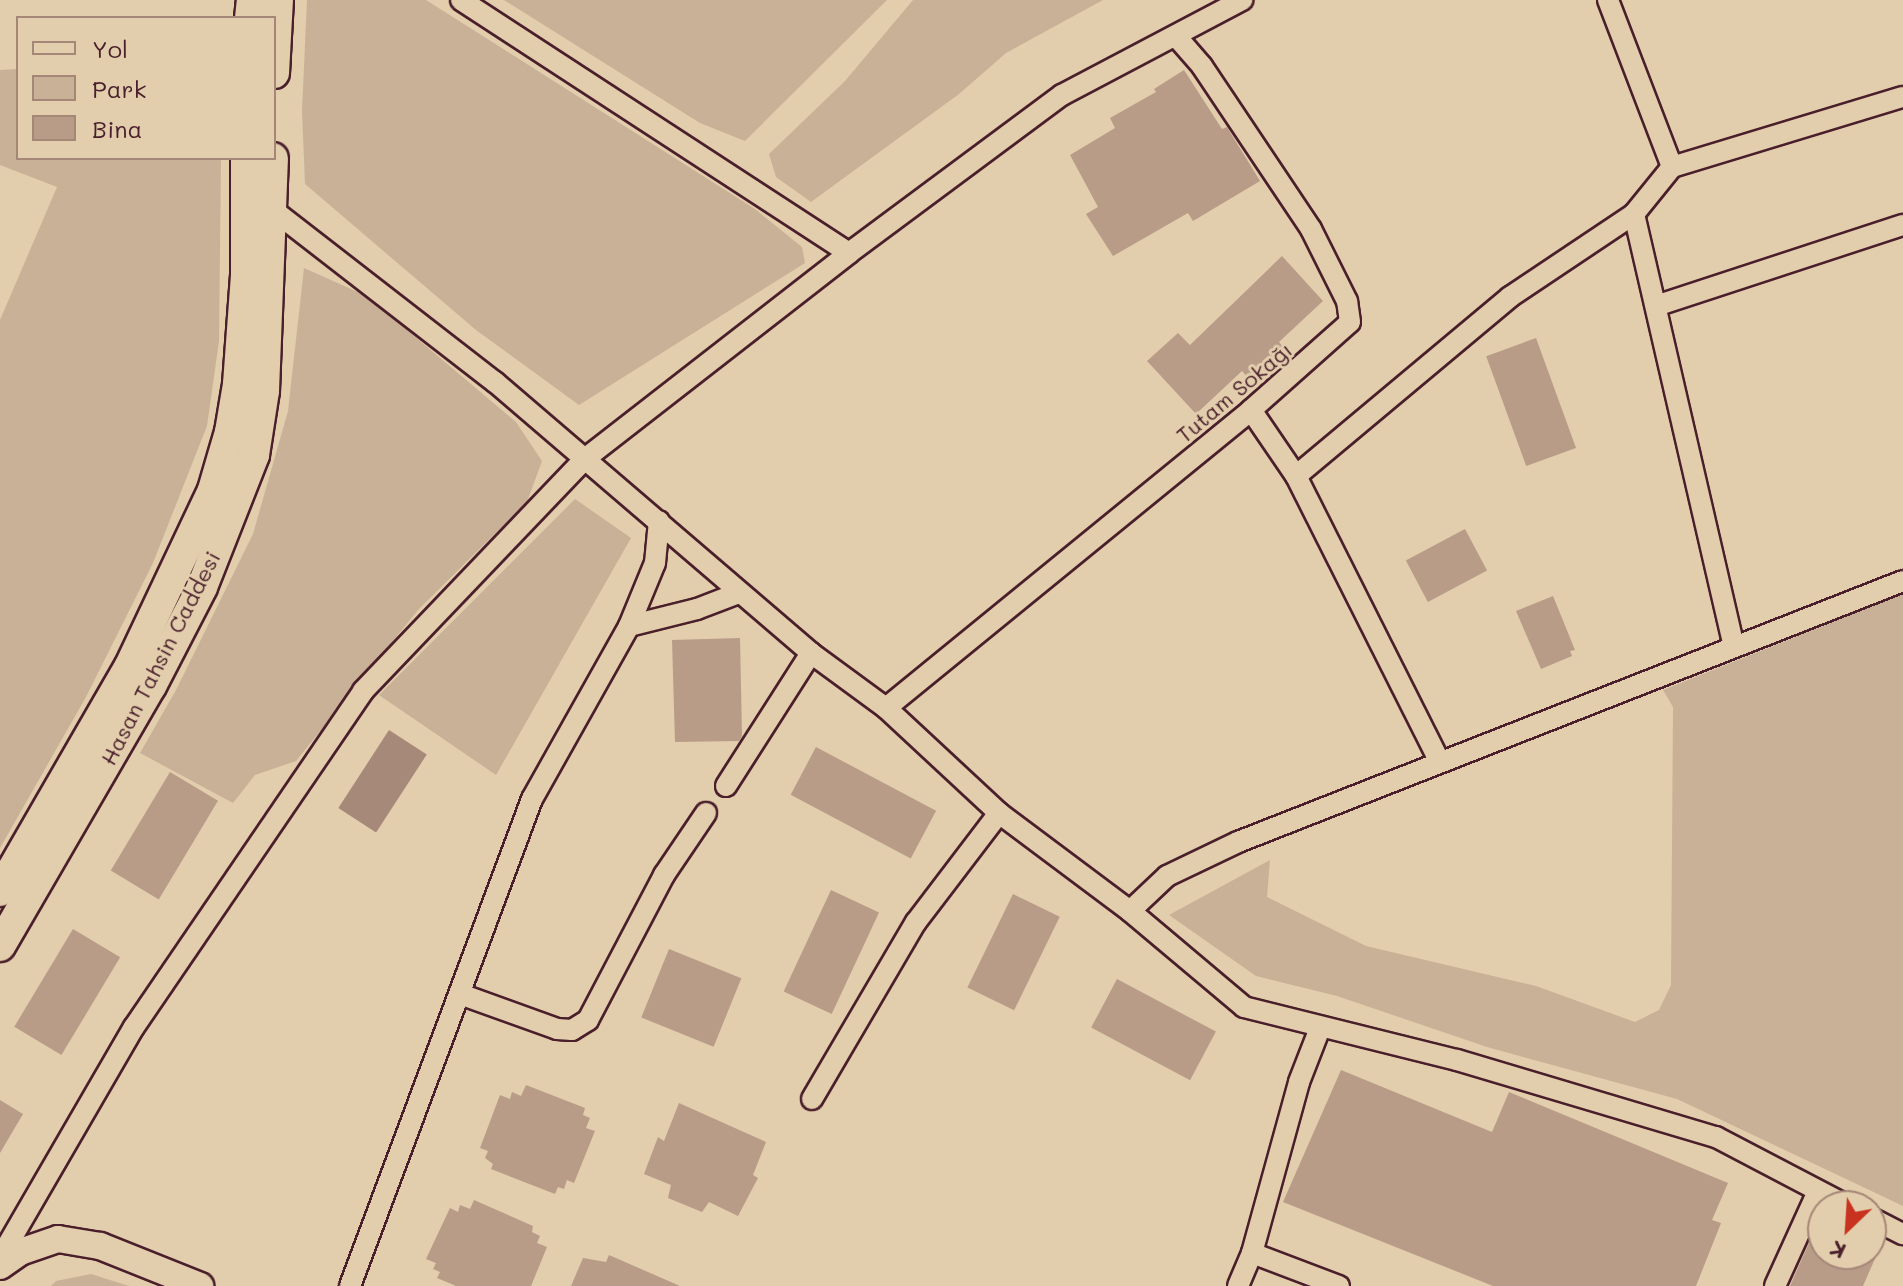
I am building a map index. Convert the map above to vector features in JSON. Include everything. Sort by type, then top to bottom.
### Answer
[{"type":"main road","points":[[276,36],[278,0]]},
{"type":"main road","name":"Hasan Tahsin Caddesi","points":[[0,946],[151,686],[202,587],[254,455],[264,391],[273,160]]},
{"type":"main road","points":[[246,169],[273,210]]},
{"type":"main road","name":"Hasan Tahsin Caddesi","points":[[0,891],[129,668],[213,490],[230,432],[238,384],[246,275],[246,169]]},
{"type":"street","points":[[461,0],[849,253]]},
{"type":"street","points":[[0,1258],[134,1027],[363,691],[586,458],[849,253],[1062,95],[1242,0]]},
{"type":"street","points":[[1608,0],[1672,167]]},
{"type":"street","name":"Tutam Sokağı","points":[[886,708],[1251,410],[1350,322],[1347,301],[1311,229],[1202,66],[1177,37]]},
{"type":"street","points":[[1296,476],[1510,297],[1634,214],[1672,167],[1903,97]]},
{"type":"street","points":[[273,210],[495,382],[739,593],[811,653],[886,708],[999,813],[1130,911],[1244,1007],[1457,1060],[1716,1137],[1816,1190]]},
{"type":"street","points":[[1634,214],[1734,647]]},
{"type":"street","points":[[1656,306],[1903,225]]},
{"type":"street","points":[[1251,410],[1296,476],[1440,762]]},
{"type":"street","points":[[350,1286],[532,799],[629,626],[655,563],[659,521]]},
{"type":"street","points":[[1130,911],[1167,876],[1238,842],[1903,581]]},
{"type":"street","points":[[629,626],[697,609],[739,593]]},
{"type":"street","points":[[726,786],[811,653]]},
{"type":"street","points":[[460,994],[557,1029],[572,1030],[588,1020],[664,875],[706,813]]},
{"type":"street","points":[[812,1099],[916,922],[999,813]]},
{"type":"street","points":[[1238,1286],[1252,1253],[1299,1082],[1320,1028]]},
{"type":"street","points":[[1775,1286],[1807,1215]]},
{"type":"street","points":[[0,1266],[20,1252],[58,1239],[100,1246],[200,1286]]},
{"type":"street","points":[[1252,1253],[1339,1286]]},
{"type":"green space","points":[[307,0],[426,0],[755,209],[802,247],[805,263],[579,405],[476,330],[305,184],[302,111]]},
{"type":"green space","points":[[504,0],[887,0],[745,141],[700,123]]},
{"type":"green space","points":[[913,0],[1103,0],[1006,53],[959,94],[811,202],[776,177],[769,154],[845,81]]},
{"type":"green space","points":[[16,69],[16,160],[221,160],[219,341],[207,426],[153,563],[86,697],[0,848],[0,320],[57,187],[0,165],[0,70]]},
{"type":"green space","points":[[304,268],[360,293],[401,325],[516,422],[542,461],[527,502],[418,610],[296,761],[255,775],[233,803],[140,753],[176,690],[253,534],[288,411]]},
{"type":"green space","points":[[575,499],[631,538],[496,775],[379,695]]},
{"type":"green space","points":[[1903,594],[1903,1206],[1887,1198],[1887,1190],[1869,1190],[1677,1099],[1487,1047],[1337,996],[1256,976],[1169,915],[1270,860],[1267,897],[1366,946],[1536,986],[1635,1022],[1659,1010],[1671,985],[1673,707],[1663,690]]},
{"type":"green space","points":[[91,1274],[129,1286],[51,1286],[56,1281]]},
{"type":"shaded area","points":[[389,730],[427,755],[376,833],[338,808]]},
{"type":"building","points":[[1184,70],[1222,129],[1227,127],[1260,181],[1193,221],[1188,213],[1113,256],[1086,214],[1098,207],[1070,155],[1115,128],[1110,118],[1156,92],[1154,89]]},
{"type":"building","points":[[1282,256],[1323,301],[1279,342],[1283,347],[1249,379],[1242,371],[1196,414],[1147,361],[1178,333],[1190,345]]},
{"type":"building","points":[[1536,338],[1576,448],[1526,466],[1486,356]]},
{"type":"building","points":[[1465,529],[1487,570],[1428,602],[1406,560]]},
{"type":"building","points":[[1553,596],[1575,650],[1570,651],[1572,656],[1541,669],[1516,611]]},
{"type":"building","points":[[740,638],[742,736],[739,741],[675,742],[672,640]]},
{"type":"building","points":[[816,747],[936,811],[911,859],[791,795]]},
{"type":"building","points":[[170,772],[218,801],[159,899],[111,871]]},
{"type":"building","points":[[831,890],[879,912],[832,1014],[784,992]]},
{"type":"building","points":[[1013,894],[1060,917],[1014,1010],[967,987]]},
{"type":"building","points":[[73,929],[120,957],[61,1055],[14,1027]]},
{"type":"building","points":[[669,949],[741,978],[714,1047],[641,1018]]},
{"type":"building","points":[[1117,979],[1216,1032],[1190,1080],[1091,1028]]},
{"type":"building","points":[[1341,1070],[1492,1132],[1509,1092],[1728,1183],[1712,1220],[1721,1223],[1696,1286],[1493,1286],[1283,1202]]},
{"type":"building","points":[[526,1085],[585,1108],[583,1115],[590,1118],[586,1128],[595,1131],[574,1183],[567,1180],[564,1189],[558,1187],[555,1194],[491,1169],[493,1164],[485,1158],[488,1151],[480,1148],[500,1095],[510,1099],[512,1092],[521,1096]]},
{"type":"building","points":[[0,1100],[23,1114],[0,1153]]},
{"type":"building","points":[[679,1103],[766,1142],[753,1175],[758,1178],[738,1216],[709,1202],[702,1212],[668,1198],[671,1185],[644,1174],[658,1137],[664,1141]]},
{"type":"building","points":[[474,1200],[533,1226],[532,1232],[540,1236],[537,1243],[547,1247],[531,1286],[456,1286],[437,1278],[440,1272],[433,1269],[436,1263],[426,1259],[450,1208],[458,1212],[460,1205],[470,1209]]},
{"type":"building","points":[[1807,1247],[1807,1270],[1870,1270],[1863,1286],[1790,1286]]},
{"type":"building","points":[[609,1255],[680,1286],[571,1286],[583,1258],[606,1262]]}]
